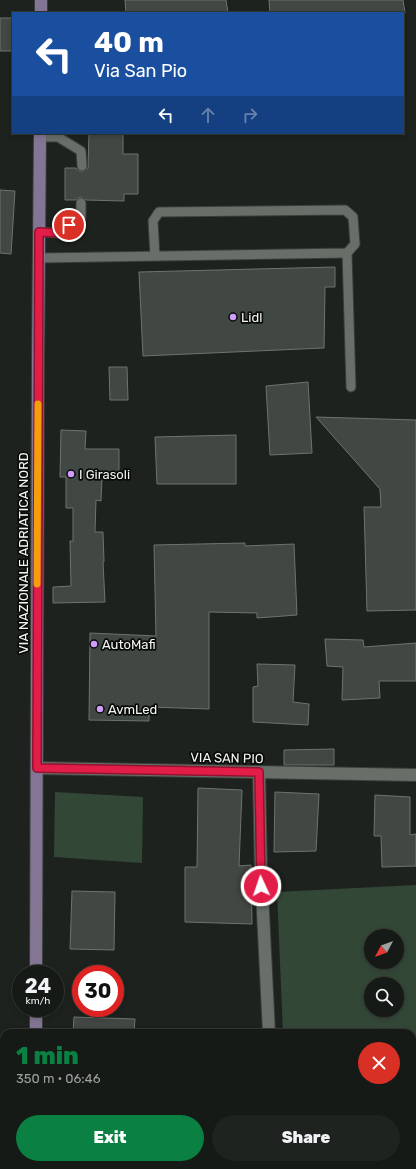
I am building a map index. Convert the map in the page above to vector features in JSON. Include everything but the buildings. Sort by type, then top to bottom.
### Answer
[{"type":"main road","points":[[41,0],[41,12]]},
{"type":"main road","name":"VIA NAZIONALE ADRIATICA NORD","points":[[36,965],[40,135]]},
{"type":"main road","points":[[36,1017],[36,1029]]},
{"type":"street","name":"VIA SAN PIO","points":[[37,768],[416,775]]},
{"type":"street","points":[[259,772],[260,872],[269,1029]]},
{"type":"lane","points":[[40,135],[58,137],[82,151],[82,166]]},
{"type":"lane","points":[[39,232],[58,233],[81,218],[81,203]]},
{"type":"lane","points":[[155,256],[153,221],[159,212],[345,210],[353,217],[355,244],[347,253],[351,387]]},
{"type":"lane","points":[[39,258],[347,253]]},
{"type":"green space","points":[[55,792],[143,797],[142,863],[54,857]]},
{"type":"green space","points":[[416,885],[416,1029],[283,1029],[277,892]]},
{"type":"slow traffic","points":[[37,584],[38,404]]},
{"type":"place","name":"Lidl","points":[[233,317]]},
{"type":"place","name":"I Girasoli","points":[[71,474]]},
{"type":"place","name":"AutoMafi","points":[[94,644]]},
{"type":"place","name":"AvmLed","points":[[100,709]]},
{"type":"route","points":[[69,225],[58,233],[39,232],[37,768],[132,771],[259,772],[261,886]]}]
